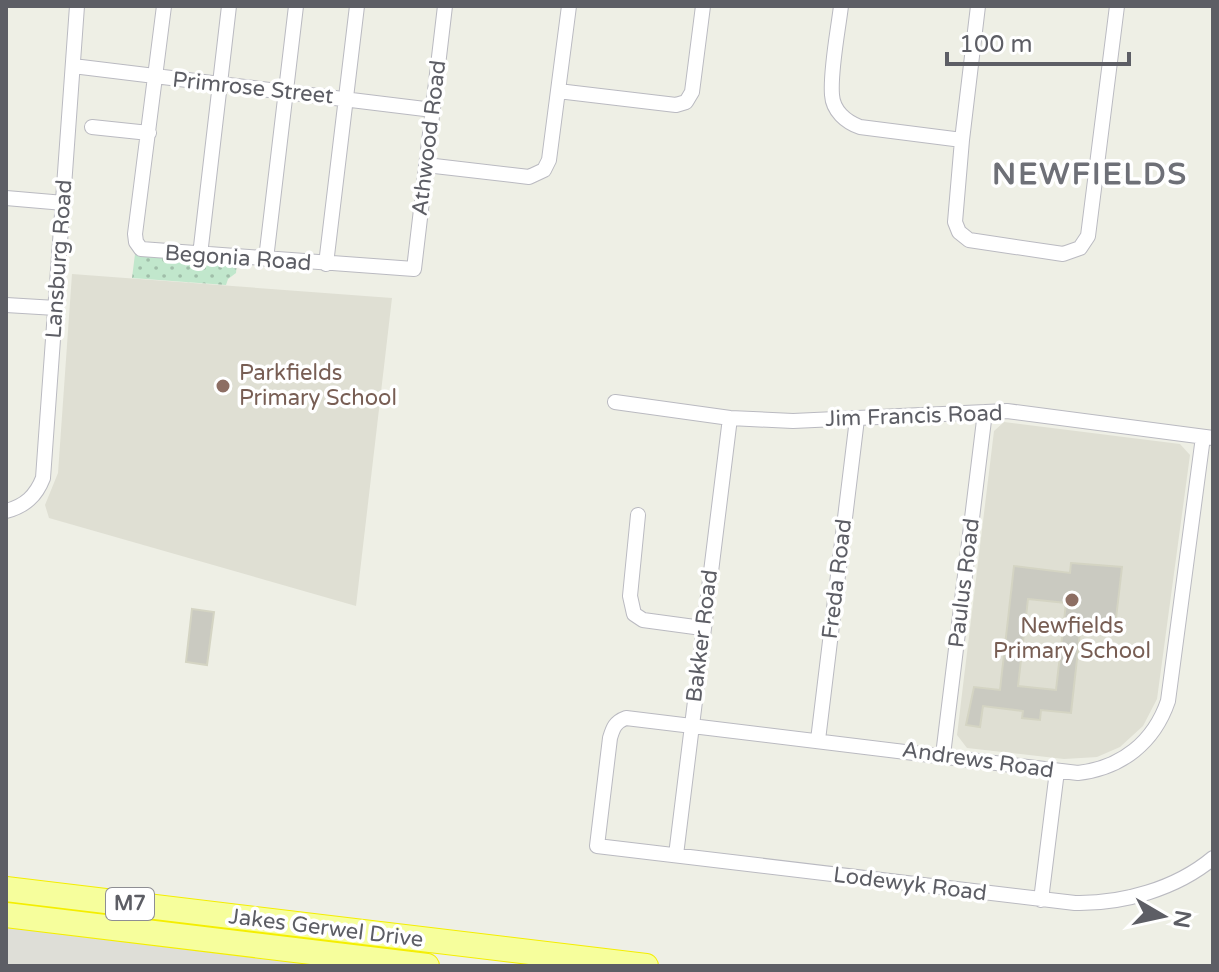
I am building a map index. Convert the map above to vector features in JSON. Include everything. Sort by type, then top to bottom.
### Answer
[{"type":"highway","name":"Jakes Gerwel Drive","points":[[6,889],[646,966]]},
{"type":"highway","name":"Jakes Gerwel Drive","points":[[6,915],[427,966]]},
{"type":"street","name":"Lansburg Road","points":[[6,511],[23,505],[34,495],[43,478],[77,6]]},
{"type":"street","name":"Begonia Road","points":[[164,6],[136,242],[145,251],[414,269]]},
{"type":"street","points":[[200,255],[229,6]]},
{"type":"street","points":[[266,259],[296,6]]},
{"type":"street","points":[[326,264],[357,6]]},
{"type":"street","name":"Athwood Road","points":[[414,269],[445,6]]},
{"type":"street","points":[[426,165],[529,177],[544,170],[549,160],[569,6]]},
{"type":"street","points":[[558,91],[676,105],[686,102],[692,92],[703,6]]},
{"type":"street","points":[[841,6],[832,95],[840,115],[860,127],[962,140]]},
{"type":"street","points":[[978,6],[954,213],[959,232],[969,240],[1063,254],[1080,248],[1088,236],[1117,6]]},
{"type":"street","name":"Primrose Street","points":[[73,66],[433,110]]},
{"type":"street","points":[[92,127],[149,133]]},
{"type":"street","points":[[6,198],[64,203]]},
{"type":"street","points":[[6,305],[56,308]]},
{"type":"street","name":"Jim Francis Road","points":[[615,402],[730,418],[793,421],[1007,411],[1208,437]]},
{"type":"street","name":"Paulus Road","points":[[943,755],[985,412]]},
{"type":"street","name":"Bakker Road","points":[[676,855],[730,418]]},
{"type":"street","name":"Freda Road","points":[[818,740],[857,419]]},
{"type":"street","name":"Andrews Road","points":[[597,846],[613,728],[618,721],[634,717],[1057,771],[1092,772],[1119,762],[1143,745],[1162,719],[1168,701],[1208,437]]},
{"type":"street","points":[[638,515],[630,596],[634,614],[643,620],[702,628]]},
{"type":"street","points":[[1041,900],[1057,771]]},
{"type":"street","name":"Lodewyk Road","points":[[597,846],[1041,900],[1097,903],[1116,901],[1173,881],[1213,858]]},
{"type":"shaded area","name":"Parkfields Primary School","points":[[72,274],[392,298],[356,606],[49,518],[45,505],[58,473]]},
{"type":"shaded area","name":"Newfields Primary School","points":[[1004,422],[1180,444],[1190,455],[1157,699],[1143,726],[1120,747],[1097,757],[1064,759],[967,748],[957,735],[994,431]]},
{"type":"shaded area","points":[[6,921],[352,966],[6,966]]},
{"type":"green space","points":[[135,254],[237,262],[236,273],[226,285],[132,278]]},
{"type":"building","points":[[1071,563],[1122,567],[1115,627],[1081,623],[1071,713],[1041,710],[1040,720],[1022,718],[1023,711],[983,706],[980,727],[966,725],[974,687],[1000,690],[1014,566],[1070,573]],"holes":[[[1028,599],[1066,603],[1056,690],[1018,686]]]},
{"type":"building","points":[[192,609],[214,612],[207,665],[186,662]]},
{"type":"place","name":"Parkfields Primary School","points":[[223,386]]},
{"type":"place","name":"Newfields Primary School","points":[[1072,600]]},
{"type":"district","name":"NEWFIELDS","points":[[1090,174]]}]
